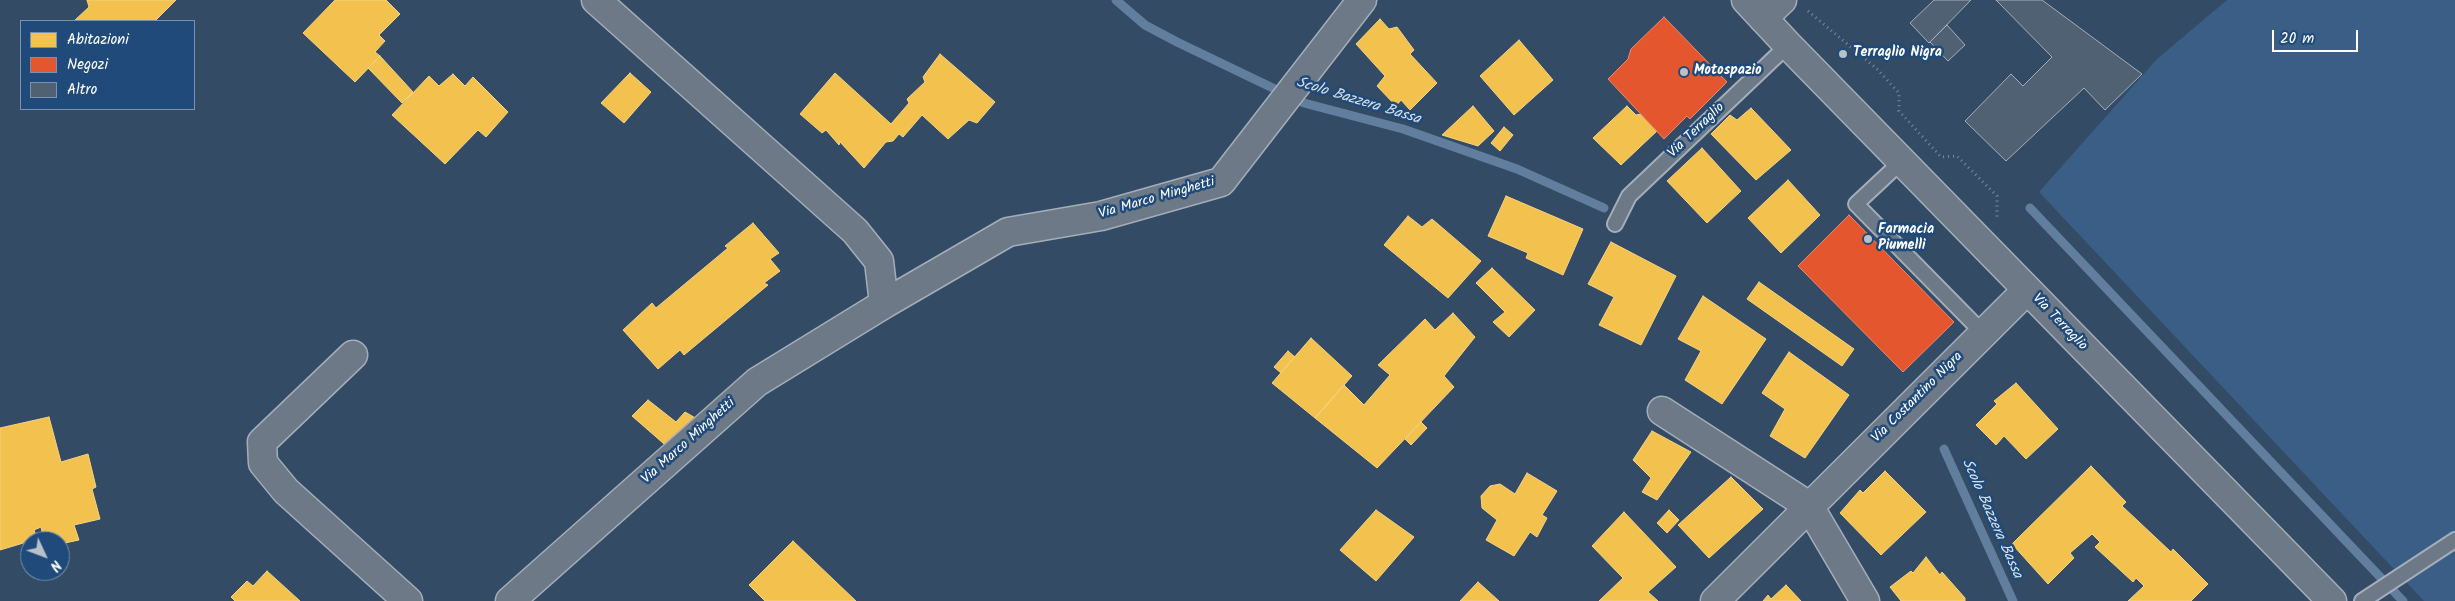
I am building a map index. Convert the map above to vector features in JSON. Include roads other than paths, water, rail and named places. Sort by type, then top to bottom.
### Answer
[{"type":"street","points":[[596,0],[855,232],[879,261],[884,304]]},
{"type":"street","name":"Via Marco Minghetti","points":[[510,601],[757,382],[884,304],[1008,232],[1101,216],[1221,182],[1362,0]]},
{"type":"street","name":"Via Terraglio","points":[[1764,6],[1788,45],[2332,601]]},
{"type":"street","name":"Via Costantino Nigra","points":[[1715,601],[2027,290]]},
{"type":"street","points":[[353,355],[262,442],[263,463],[286,492],[408,601]]},
{"type":"street","points":[[1662,411],[1809,506],[1865,601]]},
{"type":"lane","name":"Via Terraglio","points":[[1615,224],[1629,196],[1788,45]]},
{"type":"lane","points":[[1902,161],[1856,204],[1984,333]]},
{"type":"lane","points":[[2366,598],[2455,540]]},
{"type":"waterway","name":"Scolo Bazzera Bassa","points":[[1116,0],[1145,25],[1304,103],[1403,129],[1517,169],[1604,208]]},
{"type":"waterway","points":[[2030,208],[2403,601]]},
{"type":"waterway","name":"Scolo Bazzera Bassa","points":[[1944,449],[2013,601]]},
{"type":"place","name":"Terraglio Nigra","points":[[1843,54]]},
{"type":"place","name":"Motospazio","points":[[1684,72]]},
{"type":"place","name":"Farmacia Piumelli","points":[[1868,239]]}]
